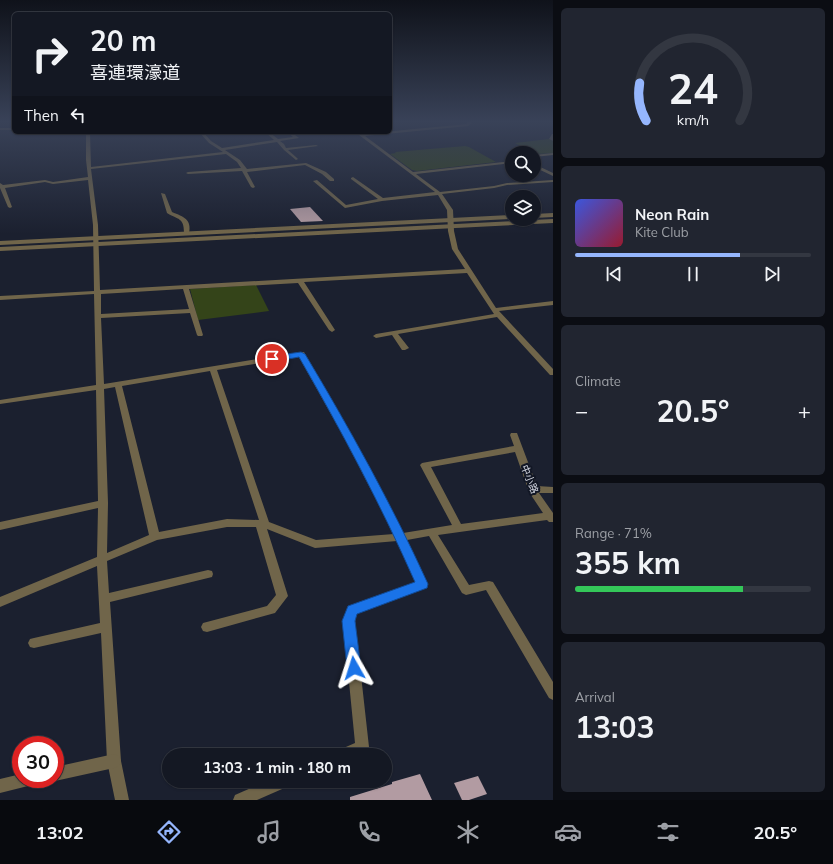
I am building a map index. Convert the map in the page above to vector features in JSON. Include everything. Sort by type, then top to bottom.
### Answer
[{"type":"street","points":[[88,159],[88,168],[94,200],[96,241],[104,503],[102,560],[104,599],[114,761],[122,800]]},
{"type":"street","points":[[88,168],[169,159]]},
{"type":"street","points":[[237,159],[245,170],[253,187]]},
{"type":"street","points":[[393,159],[439,193],[450,210],[450,223],[455,249],[497,313],[550,368]]},
{"type":"street","points":[[413,174],[505,163]]},
{"type":"street","points":[[188,173],[245,170],[306,164],[324,173],[332,180]]},
{"type":"street","points":[[541,169],[553,175]]},
{"type":"street","points":[[10,207],[1,186],[45,181],[53,183],[90,178]]},
{"type":"street","points":[[353,178],[382,200]]},
{"type":"street","points":[[315,182],[345,207],[382,200],[494,187],[507,184],[553,181]]},
{"type":"street","points":[[163,194],[170,213],[184,219],[187,225],[187,233]]},
{"type":"street","points":[[541,216],[553,215]]},
{"type":"street","points":[[0,243],[96,241],[450,223],[505,218]]},
{"type":"street","points":[[0,249],[187,233],[450,223],[553,221]]},
{"type":"street","points":[[0,298],[469,271]]},
{"type":"street","points":[[300,281],[332,330]]},
{"type":"street","points":[[185,287],[200,335]]},
{"type":"street","points":[[376,336],[553,303]]},
{"type":"street","points":[[98,316],[192,311]]},
{"type":"street","points":[[394,333],[405,348]]},
{"type":"street","points":[[0,402],[301,354],[331,405],[401,537],[422,584],[352,610],[348,621],[362,747],[360,748]]},
{"type":"street","points":[[207,627],[271,610],[282,596],[263,524],[213,369]]},
{"type":"street","points":[[118,384],[155,537]]},
{"type":"street","name":"中小路","points":[[514,434],[533,489],[552,518]]},
{"type":"street","points":[[458,528],[425,465],[518,448]]},
{"type":"street","points":[[533,489],[553,490]]},
{"type":"street","points":[[0,526],[104,503]]},
{"type":"street","points":[[0,602],[155,537],[227,523],[263,524],[315,544],[401,537],[458,528],[552,518]]},
{"type":"street","points":[[432,532],[466,590],[489,585],[553,694]]},
{"type":"street","points":[[104,599],[208,574]]},
{"type":"street","points":[[34,643],[106,627]]},
{"type":"street","points":[[64,772],[114,761]]},
{"type":"street","points":[[0,786],[12,783]]},
{"type":"street","points":[[240,800],[268,788]]},
{"type":"green space","points":[[397,159],[491,159],[496,162],[417,171],[412,170]]},
{"type":"green space","points":[[256,285],[269,311],[198,320],[190,289]]},
{"type":"building","points":[[310,207],[323,221],[301,222],[290,209]]},
{"type":"building","points":[[420,774],[432,800],[350,800],[350,797],[379,788],[392,788],[392,782]]},
{"type":"building","points":[[478,776],[487,794],[469,800],[462,800],[454,783]]},
{"type":"route","points":[[272,359],[301,354],[331,405],[401,537],[422,584],[352,610],[348,621],[354,668]]}]
